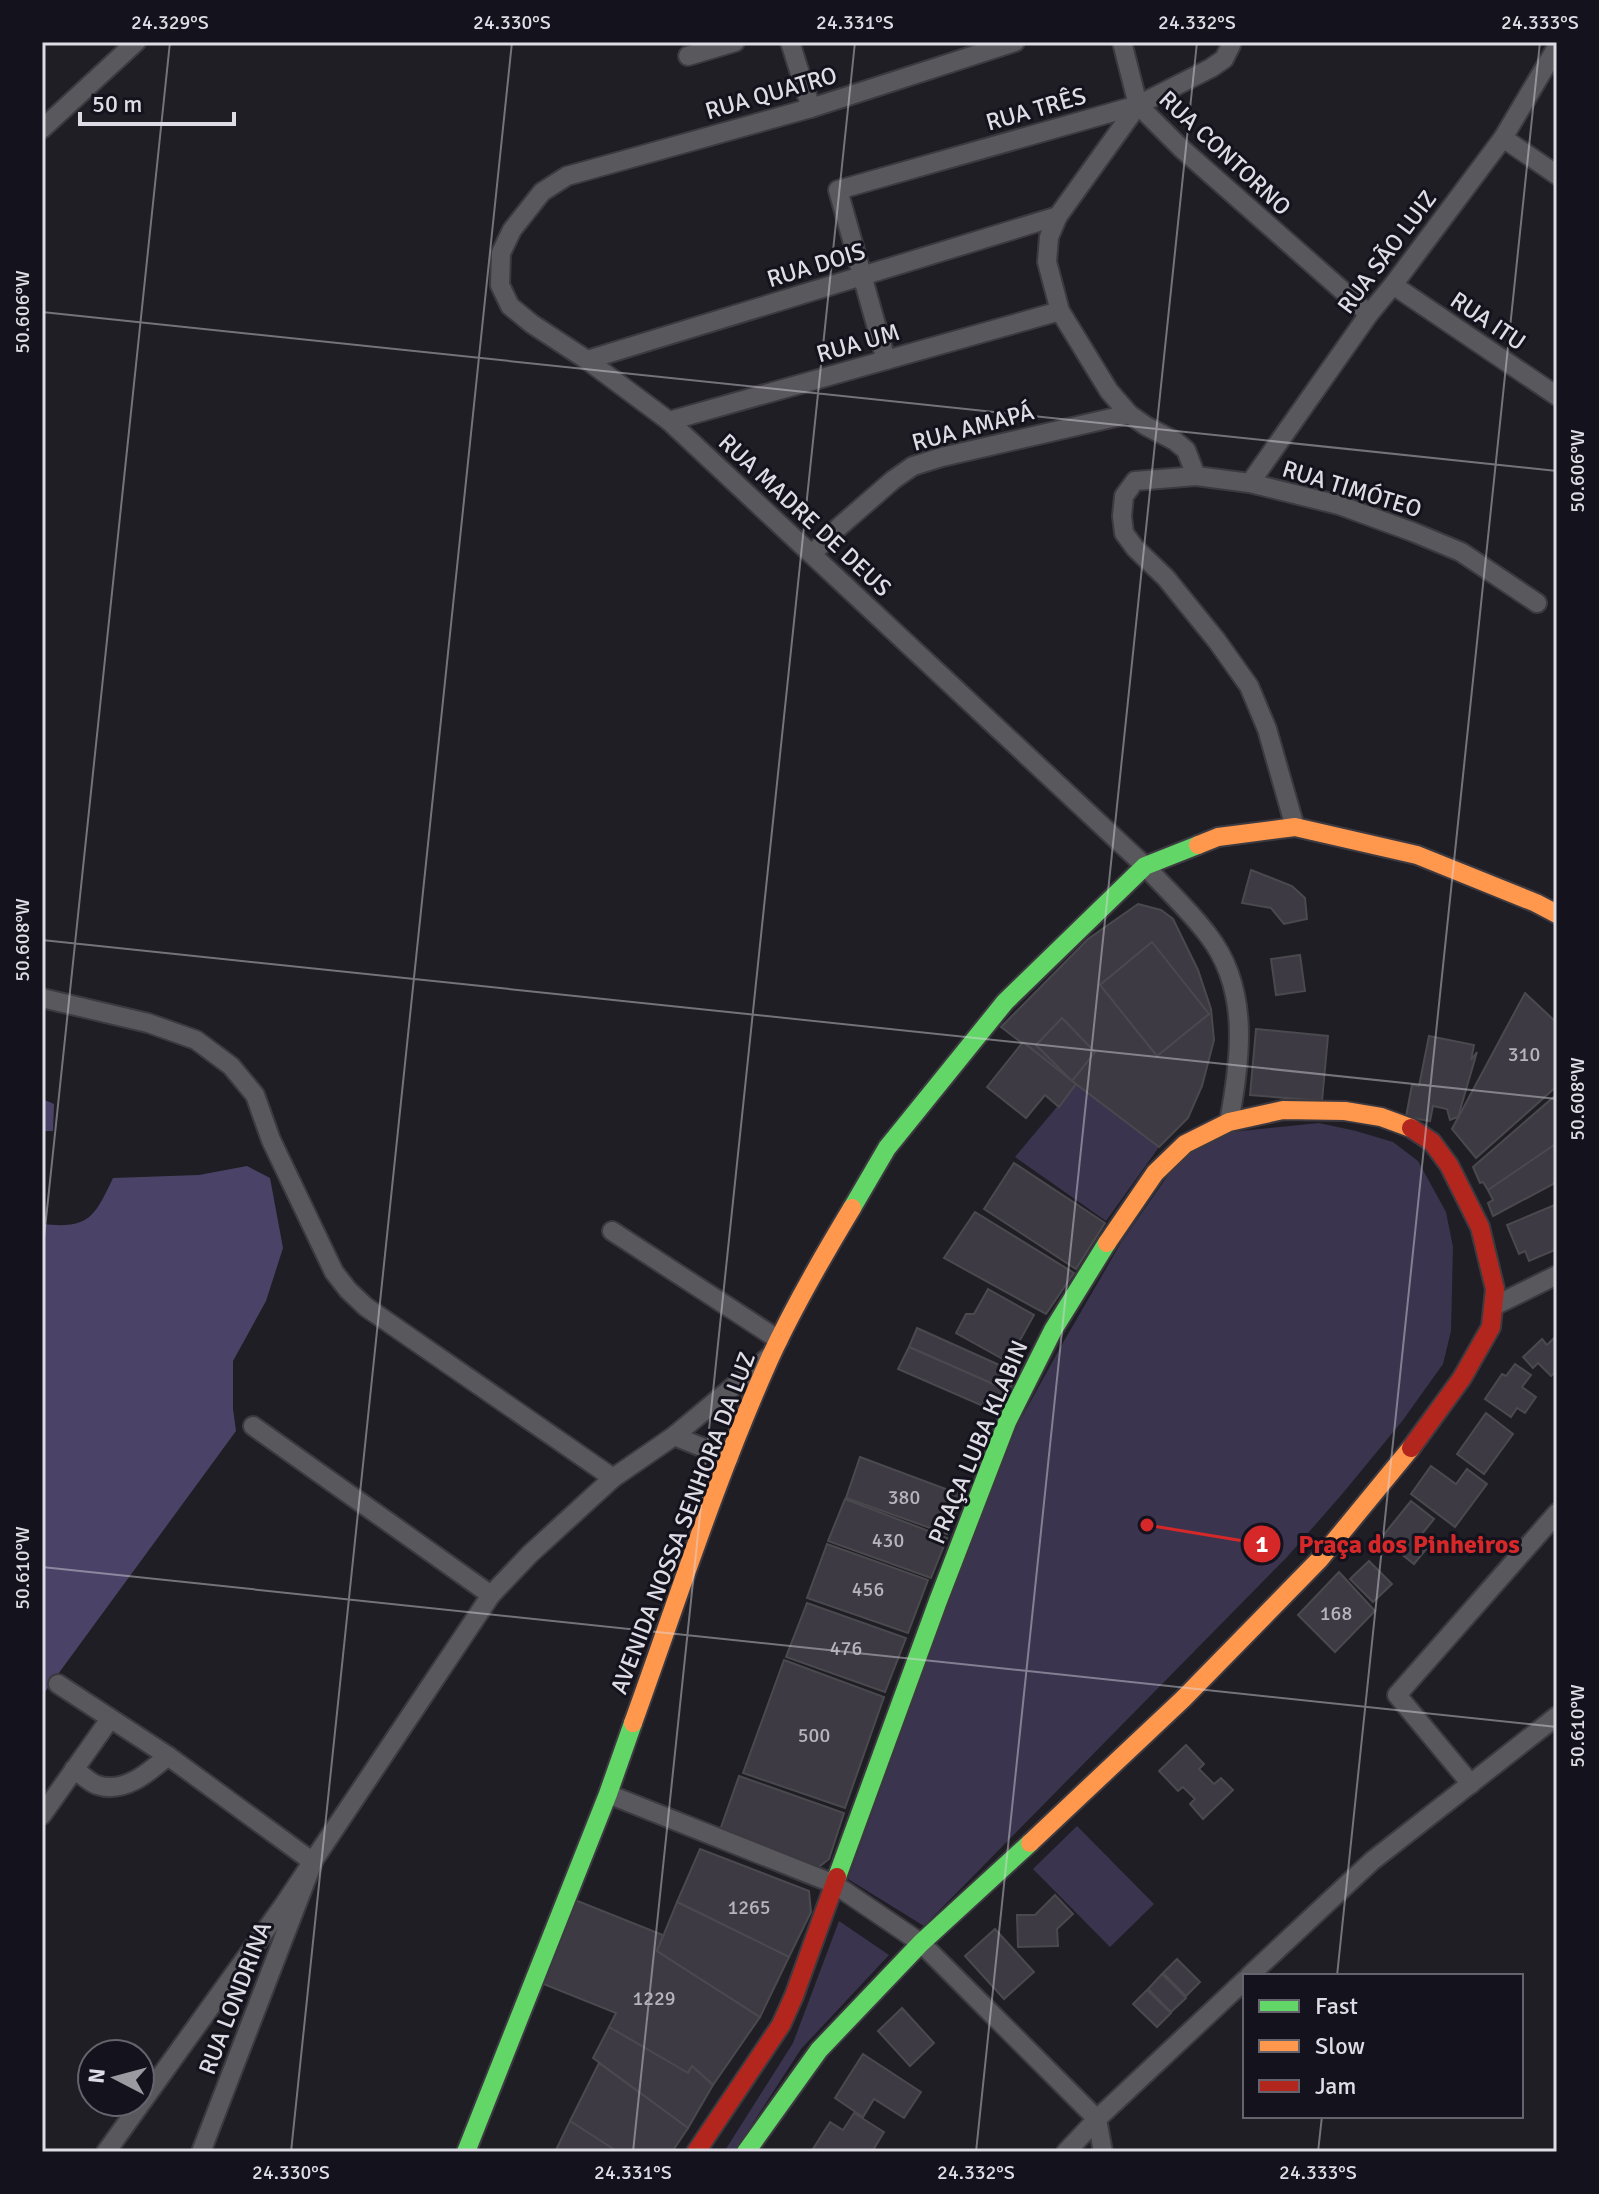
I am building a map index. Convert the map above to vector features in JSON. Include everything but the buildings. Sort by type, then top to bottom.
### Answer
[{"type":"main road","name":"AVENIDA NOSSA SENHORA DA LUZ","points":[[466,2152],[608,1794],[729,1458],[775,1348],[820,1262],[887,1148],[1005,1002],[1145,866],[1218,837],[1295,827],[1417,855],[1557,914]]},
{"type":"main road","name":"PRAÇA LUBA KLABIN","points":[[696,2152],[781,2025],[794,1996],[938,1601],[1007,1422],[1053,1330],[1155,1173],[1185,1144],[1229,1122],[1283,1110],[1345,1111],[1381,1117],[1411,1128],[1432,1142],[1449,1165],[1480,1227],[1495,1289],[1491,1327],[1462,1378],[1436,1415],[1319,1560],[1183,1699],[921,1943],[819,2050],[746,2152]]},
{"type":"street","points":[[42,129],[136,42]]},
{"type":"street","points":[[688,56],[735,42]]},
{"type":"street","points":[[790,42],[811,108]]},
{"type":"street","name":"RUA QUATRO","points":[[542,192],[567,176],[811,108],[1015,42]]},
{"type":"street","points":[[1122,42],[1138,105]]},
{"type":"street","name":"RUA TRÊS","points":[[862,276],[838,190],[1138,105],[1211,68],[1224,59],[1231,45]]},
{"type":"street","name":"RUA SÃO LUIZ","points":[[1250,483],[1369,314],[1503,138],[1557,47]]},
{"type":"street","name":"RUA CONTORNO","points":[[1196,476],[1186,450],[1129,414],[1109,391],[1060,311],[1047,262],[1049,237],[1058,216],[1138,105],[1181,148],[1369,314]]},
{"type":"street","points":[[1503,138],[1557,175]]},
{"type":"street","name":"RUA MADRE DE DEUS","points":[[542,192],[512,230],[501,253],[500,285],[510,306],[669,421],[1145,866],[1210,937],[1228,970],[1238,1006],[1241,1046],[1229,1122]]},
{"type":"street","name":"RUA DOIS","points":[[587,360],[1058,216]]},
{"type":"street","points":[[862,276],[886,360]]},
{"type":"street","name":"RUA ITU","points":[[1393,285],[1557,396]]},
{"type":"street","name":"RUA UM","points":[[669,421],[1060,311]]},
{"type":"street","name":"RUA AMAPÁ","points":[[812,554],[839,527],[913,466],[1129,414]]},
{"type":"street","name":"RUA TIMÓTEO","points":[[1295,827],[1267,729],[1249,686],[1166,578],[1124,533],[1124,496],[1135,481],[1196,476],[1250,483],[1339,505],[1449,547],[1487,568],[1537,603]]},
{"type":"street","points":[[42,998],[148,1023],[196,1040],[231,1066],[255,1095],[277,1153],[334,1272],[348,1290],[366,1307],[613,1478]]},
{"type":"street","points":[[106,2152],[252,1951],[491,1595],[530,1554],[613,1478],[674,1436],[775,1348],[612,1231]]},
{"type":"street","points":[[1494,1306],[1557,1275]]},
{"type":"street","points":[[253,1426],[491,1595]]},
{"type":"street","points":[[674,1436],[729,1458]]},
{"type":"street","points":[[1471,1784],[1397,1695],[1557,1513]]},
{"type":"street","points":[[58,1684],[168,1756],[313,1862]]},
{"type":"street","points":[[1251,1974],[1372,1861],[1557,1716]]},
{"type":"street","points":[[42,1815],[110,1719]]},
{"type":"street","points":[[74,1769],[95,1784],[113,1787],[141,1779],[168,1756]]},
{"type":"street","points":[[608,1794],[835,1885],[921,1943],[1097,2119],[1103,2152]]},
{"type":"street","name":"RUA LONDRINA","points":[[201,2152],[313,1862]]},
{"type":"street","points":[[1066,2152],[1243,1982]]},
{"type":"shaded area","points":[[1076,1084],[1159,1147],[1106,1221],[1015,1157]]},
{"type":"shaded area","points":[[42,1099],[54,1104],[53,1131],[42,1131]]},
{"type":"shaded area","points":[[1319,1123],[1393,1142],[1418,1161],[1446,1212],[1453,1247],[1451,1331],[1443,1364],[1403,1420],[1287,1557],[924,1926],[848,1879],[954,1587],[1018,1424],[1122,1241],[1171,1171],[1193,1147],[1231,1132]]},
{"type":"shaded area","points":[[247,1166],[270,1178],[283,1248],[266,1301],[233,1361],[236,1431],[42,1696],[42,1224],[70,1225],[88,1218],[113,1178],[199,1175]]},
{"type":"shaded area","points":[[1077,1826],[1154,1904],[1110,1947],[1033,1869]]},
{"type":"shaded area","points":[[839,1921],[889,1955],[801,2049],[734,2152],[724,2152],[793,2043]]},
{"type":"traffic: fast","points":[[852,1208],[887,1148],[1005,1002],[1145,866],[1198,845]]},
{"type":"traffic: fast","points":[[837,1877],[1007,1422],[1053,1330],[1107,1243]]},
{"type":"traffic: fast","points":[[466,2152],[608,1794],[633,1723]]},
{"type":"traffic: fast","points":[[746,2152],[819,2050],[921,1943],[1030,1843]]},
{"type":"traffic: slow","points":[[1198,845],[1218,837],[1295,827],[1417,855],[1557,914]]},
{"type":"traffic: slow","points":[[1107,1243],[1155,1173],[1185,1144],[1229,1122],[1283,1110],[1345,1111],[1381,1117],[1411,1128]]},
{"type":"traffic: slow","points":[[633,1723],[732,1448],[770,1358],[852,1208]]},
{"type":"traffic: slow","points":[[1030,1843],[1183,1699],[1319,1560],[1411,1448]]},
{"type":"traffic: jam","points":[[1411,1128],[1432,1142],[1449,1165],[1480,1227],[1495,1289],[1491,1327],[1462,1378],[1411,1448]]},
{"type":"traffic: jam","points":[[696,2152],[781,2025],[837,1877]]},
{"type":"place","name":"Praça dos Pinheiros","points":[[1147,1525]]}]
